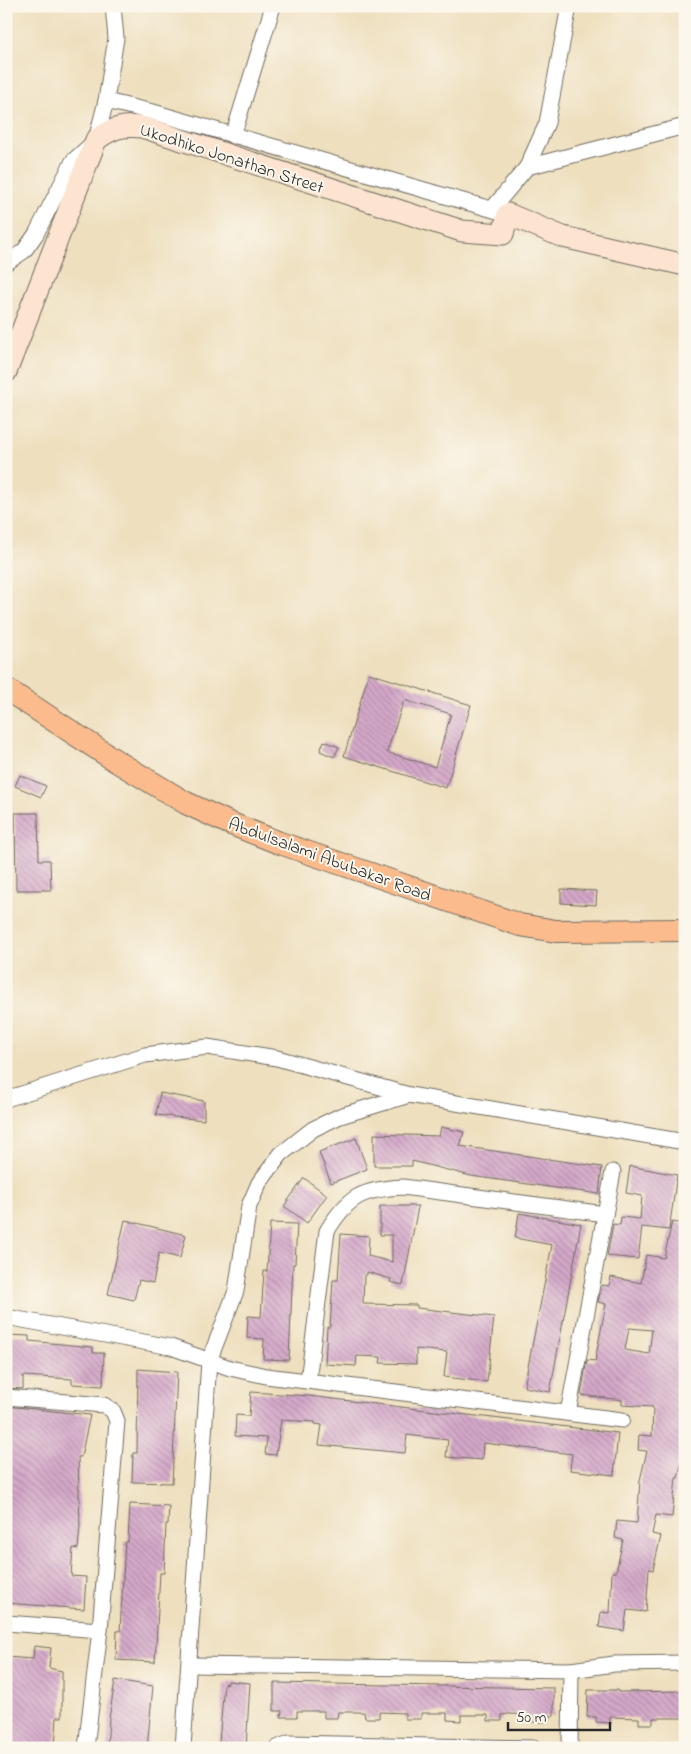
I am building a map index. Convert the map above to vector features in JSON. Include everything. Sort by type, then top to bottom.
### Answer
[{"type":"main road","name":"Abdulsalami Abubakar Road","points":[[6,689],[116,761],[186,802],[277,842],[520,925],[556,931],[685,930]]},
{"type":"street","points":[[6,372],[96,140],[106,101],[116,38],[113,6]]},
{"type":"street","points":[[233,136],[273,6]]},
{"type":"street","points":[[500,212],[527,167],[547,123],[569,6]]},
{"type":"street","points":[[106,101],[153,112],[500,212],[563,237],[685,265]]},
{"type":"street","name":"Ukodhiko Jonathan Street","points":[[96,140],[109,130],[122,125],[142,126],[462,231],[503,234],[500,212]]},
{"type":"street","points":[[527,167],[685,126]]},
{"type":"street","points":[[6,262],[24,251],[36,234],[73,161],[96,140]]},
{"type":"street","points":[[6,1099],[145,1055],[207,1047],[277,1058],[409,1095],[685,1142]]},
{"type":"street","points":[[183,1748],[209,1361],[236,1291],[250,1206],[259,1183],[281,1154],[313,1129],[340,1116],[409,1095]]},
{"type":"street","points":[[568,1414],[612,1172]]},
{"type":"street","points":[[308,1381],[327,1231],[339,1212],[356,1198],[376,1189],[403,1187],[605,1214]]},
{"type":"street","points":[[6,1317],[171,1348],[242,1371],[622,1420]]},
{"type":"street","points":[[6,1397],[95,1403],[104,1405],[113,1411],[116,1421],[100,1630],[86,1748]]},
{"type":"street","points":[[6,1623],[100,1630]]},
{"type":"street","points":[[189,1665],[571,1670],[614,1664],[685,1662]]},
{"type":"street","points":[[570,1748],[571,1670]]},
{"type":"street","points":[[277,1748],[289,1742],[533,1748]]},
{"type":"building","points":[[369,673],[471,705],[446,788],[344,756]],"holes":[[[404,700],[451,714],[435,767],[387,752]]]},
{"type":"building","points":[[324,741],[339,747],[334,757],[320,751]]},
{"type":"building","points":[[20,775],[46,786],[41,797],[15,786]]},
{"type":"building","points":[[15,813],[38,813],[39,860],[50,860],[51,890],[16,890]]},
{"type":"building","points":[[561,889],[597,891],[596,905],[561,903]]},
{"type":"building","points":[[160,1093],[204,1101],[204,1120],[156,1115]]},
{"type":"building","points":[[441,1127],[464,1132],[460,1146],[602,1167],[599,1194],[471,1176],[412,1161],[412,1166],[374,1166],[374,1134],[439,1136]]},
{"type":"building","points":[[356,1138],[367,1169],[331,1183],[319,1152]]},
{"type":"building","points":[[630,1166],[677,1175],[669,1230],[642,1227],[638,1259],[607,1256],[613,1224],[620,1225],[621,1217],[640,1219],[642,1196],[626,1193]]},
{"type":"building","points":[[304,1178],[327,1195],[307,1223],[284,1206]]},
{"type":"building","points":[[380,1206],[418,1206],[403,1285],[390,1282],[391,1279],[367,1272],[367,1275],[364,1275],[363,1304],[417,1305],[417,1308],[494,1317],[487,1382],[444,1377],[447,1352],[416,1349],[416,1364],[380,1363],[381,1357],[357,1356],[356,1366],[325,1364],[327,1327],[330,1327],[333,1280],[338,1280],[341,1234],[369,1236],[368,1256],[392,1262],[392,1235],[380,1235]]},
{"type":"building","points":[[519,1213],[581,1224],[550,1392],[524,1387],[552,1245],[515,1238]]},
{"type":"building","points":[[125,1220],[186,1235],[180,1258],[159,1253],[153,1283],[139,1280],[134,1300],[108,1294]]},
{"type":"building","points":[[672,1222],[685,1224],[685,1449],[678,1478],[676,1478],[672,1517],[656,1515],[652,1534],[661,1536],[653,1570],[649,1569],[646,1612],[627,1610],[624,1631],[599,1627],[601,1612],[610,1613],[612,1572],[616,1572],[623,1540],[615,1538],[617,1521],[637,1523],[640,1480],[647,1451],[638,1450],[639,1435],[652,1436],[653,1407],[622,1405],[622,1400],[581,1395],[587,1360],[595,1361],[606,1304],[598,1302],[602,1285],[609,1286],[611,1277],[641,1283],[646,1255],[664,1258]],"holes":[[[629,1328],[652,1330],[649,1354],[625,1350]]]},
{"type":"building","points":[[270,1223],[297,1224],[295,1264],[293,1264],[289,1360],[263,1359],[264,1339],[247,1338],[248,1316],[261,1317],[264,1271],[267,1271]]},
{"type":"building","points":[[6,1335],[29,1336],[29,1341],[93,1347],[93,1353],[104,1353],[103,1386],[72,1384],[72,1379],[23,1376],[23,1389],[9,1388]]},
{"type":"building","points":[[138,1369],[177,1372],[172,1483],[132,1482],[133,1453],[137,1453]]},
{"type":"building","points":[[251,1392],[309,1396],[618,1433],[614,1475],[570,1470],[572,1454],[483,1443],[482,1460],[446,1457],[448,1440],[407,1435],[405,1453],[319,1445],[322,1425],[315,1424],[315,1422],[281,1420],[276,1455],[265,1454],[267,1438],[235,1436],[236,1415],[249,1416]]},
{"type":"building","points":[[6,1406],[90,1415],[81,1457],[78,1457],[80,1526],[78,1549],[73,1548],[71,1576],[86,1577],[84,1609],[6,1603]]},
{"type":"building","points":[[130,1504],[169,1506],[168,1524],[166,1524],[164,1573],[160,1573],[155,1662],[116,1660],[117,1631],[120,1631],[125,1542],[128,1542]]},
{"type":"building","points":[[34,1646],[51,1648],[49,1668],[62,1671],[62,1717],[57,1717],[55,1748],[6,1748],[6,1657],[33,1659]]},
{"type":"building","points":[[115,1680],[153,1686],[147,1748],[107,1748]]},
{"type":"building","points":[[228,1681],[250,1683],[246,1748],[222,1748],[223,1744],[219,1743],[224,1683],[228,1684]]},
{"type":"building","points":[[274,1683],[554,1688],[554,1716],[545,1716],[545,1722],[531,1722],[531,1715],[509,1714],[502,1715],[502,1721],[488,1721],[488,1715],[461,1715],[461,1721],[447,1720],[447,1713],[421,1713],[421,1719],[405,1719],[405,1713],[379,1712],[379,1718],[365,1718],[364,1712],[338,1712],[337,1718],[324,1718],[324,1711],[297,1711],[297,1717],[281,1717],[282,1711],[274,1711]]},
{"type":"building","points":[[588,1690],[618,1690],[618,1692],[685,1691],[685,1718],[653,1718],[653,1724],[639,1724],[639,1718],[610,1717],[610,1723],[596,1722],[596,1717],[587,1717]]}]
